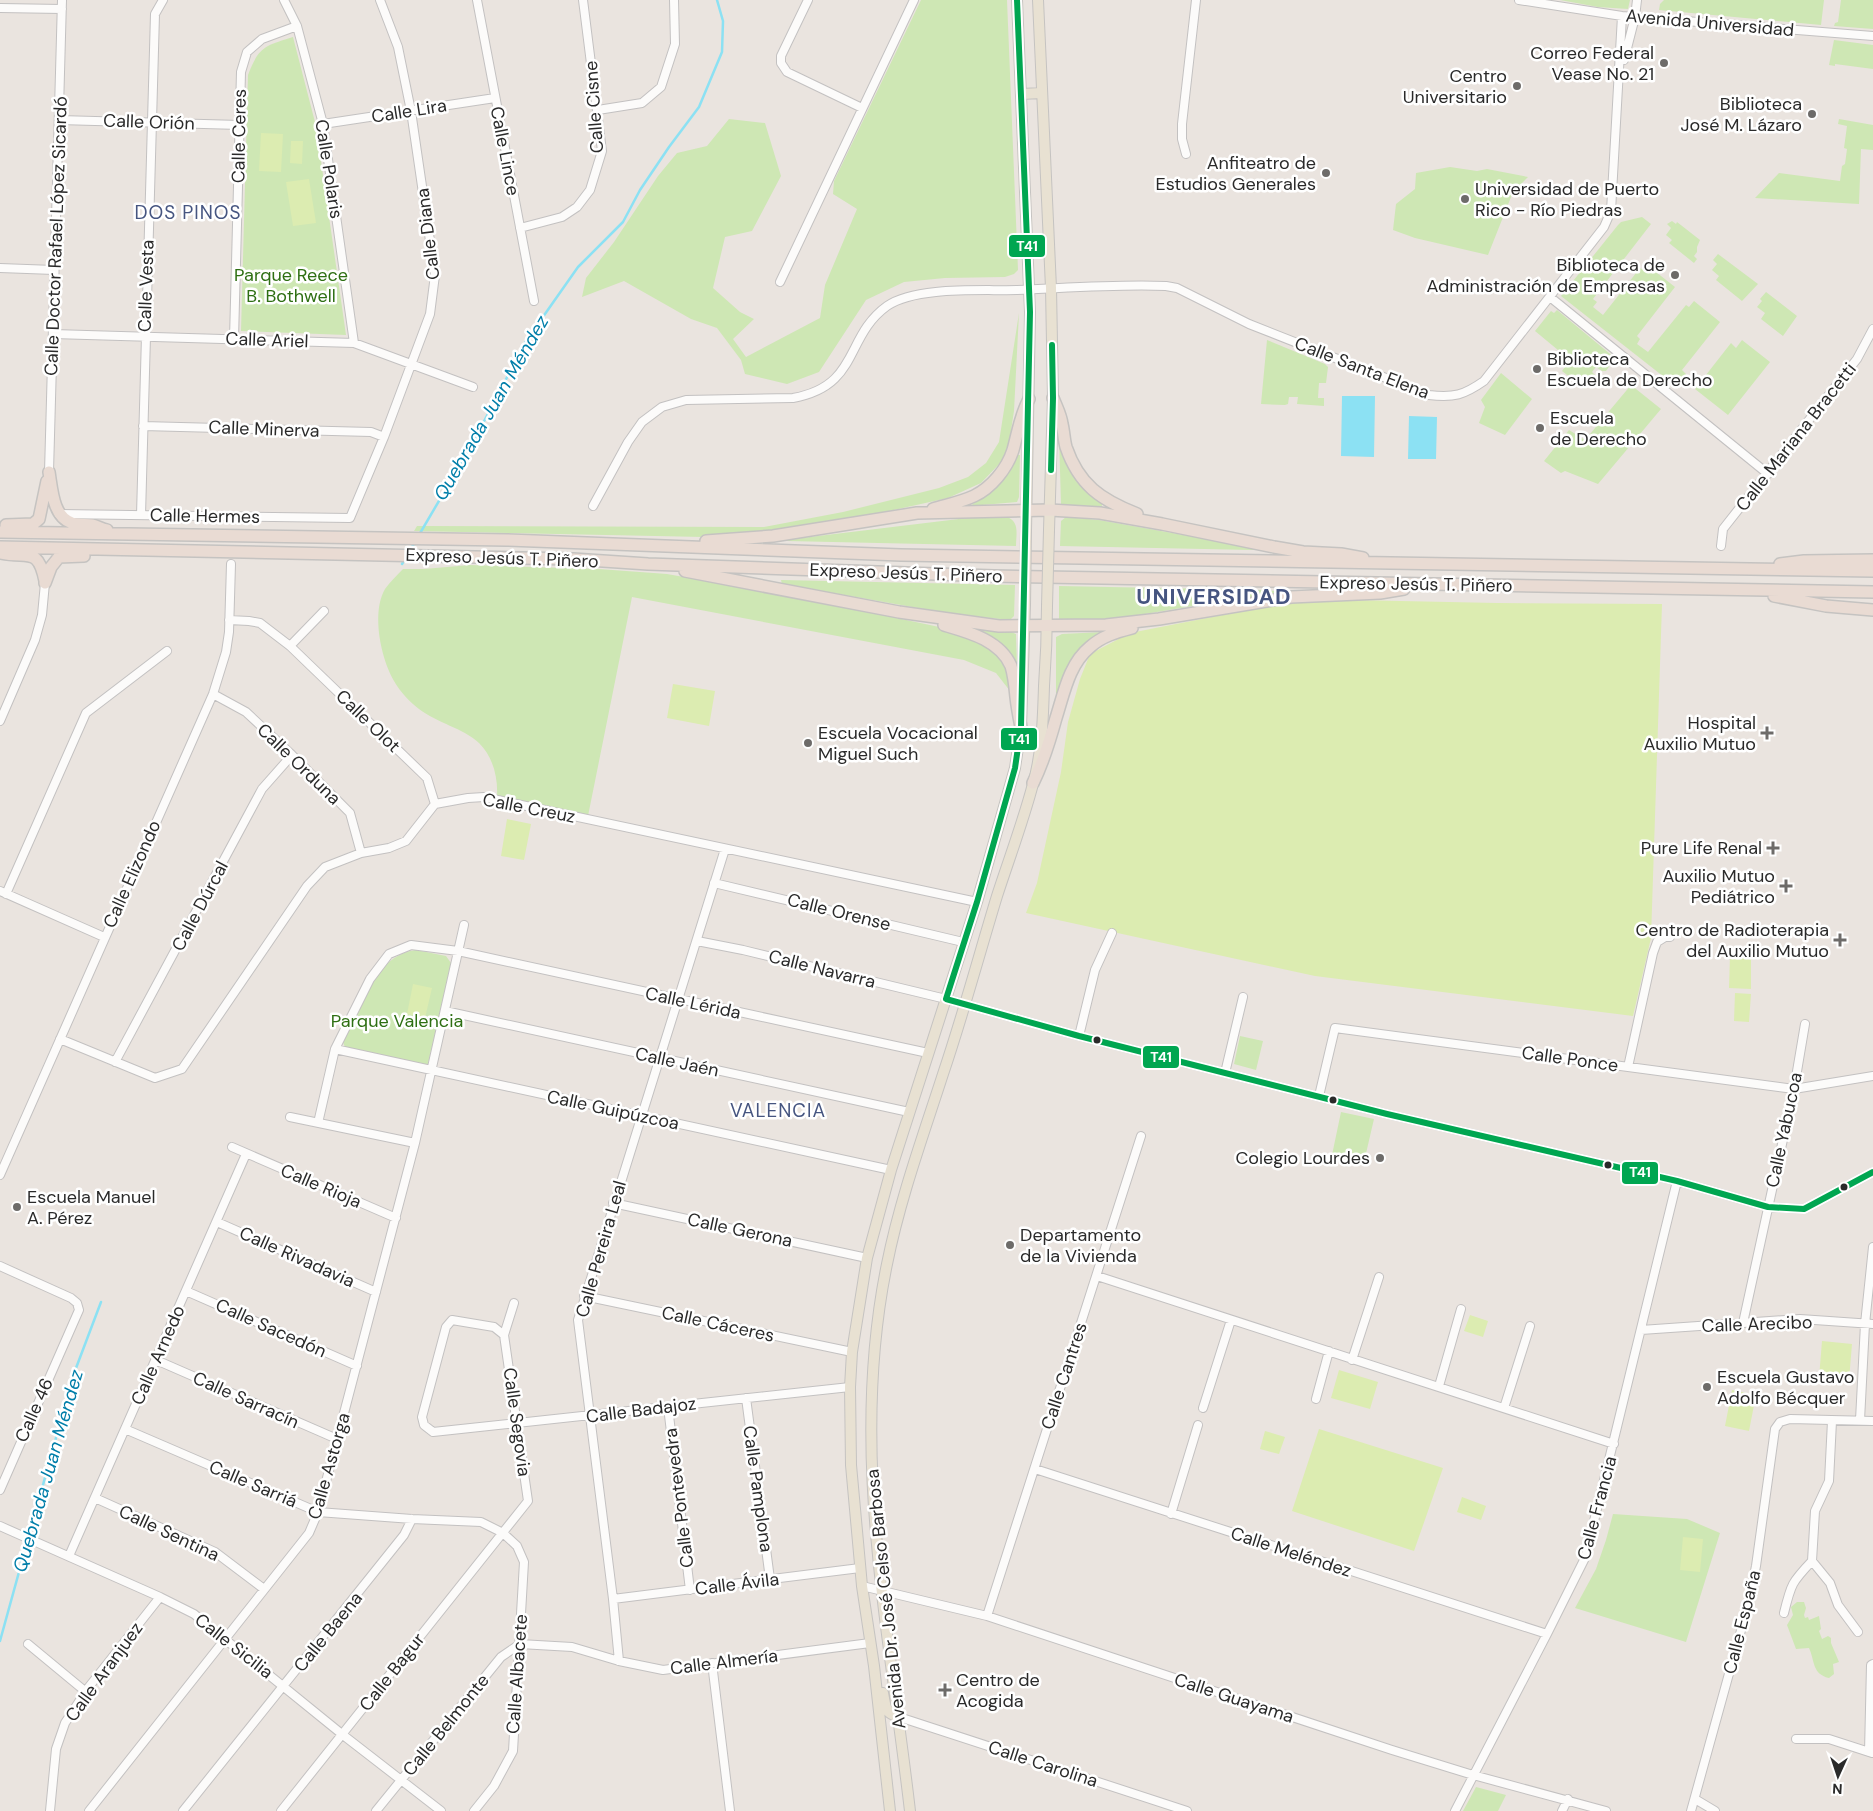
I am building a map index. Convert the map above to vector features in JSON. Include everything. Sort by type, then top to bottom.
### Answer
[{"type":"highway","points":[[1053,398],[1062,422],[1065,445],[1080,477],[1103,499],[1162,524]]},
{"type":"highway","points":[[917,514],[974,496],[1003,471],[1012,452],[1021,414],[1029,399]]},
{"type":"highway","points":[[49,472],[52,494],[59,514],[64,519],[75,524],[91,525],[118,534]]},
{"type":"highway","points":[[0,526],[33,524],[39,519],[49,472]]},
{"type":"highway","points":[[650,544],[773,536],[917,514],[1050,510],[1100,512],[1274,548],[1341,554],[1397,564]]},
{"type":"highway","name":"Expreso Jesús T. Piñero","points":[[0,532],[391,537],[650,544],[901,555],[1873,571]]},
{"type":"highway","name":"Expreso Jesús T. Piñero","points":[[0,546],[573,559],[648,564],[994,576],[1873,592]]},
{"type":"highway","points":[[45,583],[51,566],[59,557],[92,556],[118,549]]},
{"type":"highway","points":[[0,553],[36,558],[42,567],[45,583]]},
{"type":"highway","points":[[1746,570],[1804,561],[1873,560]]},
{"type":"highway","points":[[648,564],[899,612],[976,624],[1047,627],[1106,625],[1291,597],[1380,593],[1427,584]]},
{"type":"highway","points":[[1745,590],[1826,606],[1873,610]]},
{"type":"highway","points":[[899,612],[973,634],[990,643],[1001,652],[1010,665],[1013,675],[1021,727]]},
{"type":"highway","points":[[1034,783],[1077,661],[1090,646],[1107,636],[1159,618]]},
{"type":"main road","name":"Avenida Dr. José Celso Barbosa","points":[[890,1811],[874,1666],[862,1586],[851,1465],[850,1386],[852,1352],[867,1258],[891,1170],[977,902],[1015,768],[1021,727],[1029,399],[1029,289],[1017,0]]},
{"type":"main road","name":"Avenida Dr. José Celso Barbosa","points":[[910,1811],[881,1591],[871,1472],[870,1432],[873,1354],[886,1264],[910,1173],[966,1006],[995,902],[1034,783],[1042,728],[1047,627],[1053,398],[1038,0]]},
{"type":"main road","points":[[1021,94],[1042,93]]},
{"type":"main road","points":[[874,1666],[882,1687],[886,1710],[890,1715],[899,1717]]},
{"type":"street","name":"Calle Doctor Rafael López Sicardó","points":[[49,472],[62,0]]},
{"type":"street","name":"Calle Vesta","points":[[140,515],[155,14],[163,0]]},
{"type":"street","name":"Calle Polaris","points":[[284,0],[297,26],[323,124],[354,343]]},
{"type":"street","name":"Calle Diana","points":[[350,518],[384,437],[430,314],[436,275],[411,111],[398,47],[380,0]]},
{"type":"street","name":"Calle Lince","points":[[477,0],[534,302]]},
{"type":"street","name":"Calle Cisne","points":[[520,228],[562,216],[577,207],[590,190],[602,151],[583,0]]},
{"type":"street","points":[[598,110],[642,103],[661,87],[675,44],[674,0]]},
{"type":"street","points":[[808,0],[782,56],[781,63],[787,72],[862,108]]},
{"type":"street","points":[[780,282],[914,0]]},
{"type":"street","points":[[1186,154],[1182,139],[1182,124],[1196,0]]},
{"type":"street","name":"Avenida Universidad","points":[[1518,0],[1622,16],[1873,36]]},
{"type":"street","name":"Calle Santa Elena","points":[[1620,77],[1635,17],[1637,0]]},
{"type":"street","points":[[0,8],[62,9]]},
{"type":"street","name":"Calle Santa Elena","points":[[593,506],[628,442],[642,422],[662,407],[686,400],[793,398],[808,395],[829,384],[840,374],[867,328],[886,307],[899,299],[915,295],[952,291],[1155,285],[1177,288],[1249,324],[1336,360],[1429,395],[1447,397],[1464,394],[1484,382],[1608,220],[1620,77],[1622,16]]},
{"type":"street","name":"Calle Ceres","points":[[234,339],[241,72],[247,52],[262,38],[297,26]]},
{"type":"street","name":"Calle Lira","points":[[323,124],[495,98]]},
{"type":"street","name":"Calle Orión","points":[[59,120],[240,125]]},
{"type":"street","points":[[0,268],[54,270]]},
{"type":"street","points":[[1550,297],[1768,474]]},
{"type":"street","name":"Calle Mariana Bracetti","points":[[1721,546],[1724,530],[1857,359],[1873,329]]},
{"type":"street","name":"Calle Ariel","points":[[53,334],[354,343],[473,387]]},
{"type":"street","name":"Calle Minerva","points":[[142,426],[371,432],[384,437]]},
{"type":"street","name":"Calle Hermes","points":[[59,514],[350,518]]},
{"type":"street","name":"Calle Elizondo","points":[[0,1175],[104,936],[213,694],[226,652],[231,564]]},
{"type":"street","points":[[0,722],[35,640],[42,614],[45,583]]},
{"type":"street","points":[[290,646],[324,611]]},
{"type":"street","name":"Calle Olot","points":[[229,620],[260,623],[290,646],[426,778],[435,804]]},
{"type":"street","points":[[104,936],[3,893],[86,713],[167,651]]},
{"type":"street","name":"Calle Orduna","points":[[213,694],[246,712],[350,813],[361,853]]},
{"type":"street","name":"Calle Dúrcal","points":[[115,1062],[262,789],[292,755]]},
{"type":"street","name":"Calle Creuz","points":[[435,804],[484,797],[977,902]]},
{"type":"street","points":[[60,1039],[155,1078],[182,1069],[307,886],[325,867],[361,853],[389,848],[406,841],[435,804]]},
{"type":"street","name":"Calle Pereira Leal","points":[[618,1661],[613,1600],[578,1320],[725,849]]},
{"type":"street","name":"Calle Orense","points":[[714,882],[963,942]]},
{"type":"street","name":"Calle Astorga","points":[[89,1811],[309,1533],[318,1512],[415,1143],[464,925]]},
{"type":"street","points":[[1079,1036],[1095,970],[1112,933]]},
{"type":"street","points":[[1628,1067],[1653,953],[1657,942],[1670,937]]},
{"type":"street","name":"Calle Navarra","points":[[697,941],[946,999],[1079,1036],[1225,1073],[1677,1181],[1768,1207],[1804,1209],[1873,1172]]},
{"type":"street","name":"Calle Lérida","points":[[318,1123],[335,1049],[370,979],[389,954],[411,945],[458,951],[928,1054]]},
{"type":"street","points":[[1225,1073],[1243,997]]},
{"type":"street","name":"Calle Jaén","points":[[445,1011],[909,1112]]},
{"type":"street","name":"Calle Yabucoa","points":[[1744,1323],[1794,1089],[1804,1024]]},
{"type":"street","name":"Calle Ponce","points":[[1319,1096],[1335,1028],[1794,1089],[1873,1076]]},
{"type":"street","name":"Calle Guipúzcoa","points":[[335,1049],[891,1170]]},
{"type":"street","points":[[290,1117],[415,1143]]},
{"type":"street","name":"Calle Cantres","points":[[987,1616],[1141,1136]]},
{"type":"street","name":"Calle Rioja","points":[[232,1147],[396,1218]]},
{"type":"street","name":"Calle Arnedo","points":[[69,1556],[246,1154]]},
{"type":"street","name":"Calle Francia","points":[[1455,1811],[1585,1558],[1677,1181]]},
{"type":"street","name":"Calle Gerona","points":[[613,1203],[867,1258]]},
{"type":"street","name":"Calle Rivadavia","points":[[217,1222],[376,1292]]},
{"type":"street","points":[[1860,1420],[1869,1324],[1873,1247]]},
{"type":"street","name":"Calle 46","points":[[0,1266],[71,1298],[77,1303],[78,1310],[0,1490]]},
{"type":"street","points":[[1097,1276],[1614,1444]]},
{"type":"street","points":[[1352,1360],[1378,1277]]},
{"type":"street","name":"Calle Sacedón","points":[[186,1291],[356,1366]]},
{"type":"street","name":"Calle Cáceres","points":[[584,1296],[852,1352]]},
{"type":"street","name":"Calle Segovia","points":[[503,1533],[528,1501],[504,1335],[514,1303]]},
{"type":"street","points":[[1439,1386],[1461,1309]]},
{"type":"street","name":"Calle Badajoz","points":[[504,1335],[494,1327],[452,1320],[446,1327],[422,1417],[424,1425],[433,1432],[850,1386]]},
{"type":"street","points":[[1204,1408],[1231,1320]]},
{"type":"street","name":"Calle Arecibo","points":[[1642,1330],[1800,1320],[1869,1324]]},
{"type":"street","points":[[1504,1408],[1530,1326]]},
{"type":"street","points":[[1316,1399],[1329,1351]]},
{"type":"street","name":"Calle Sarracín","points":[[156,1360],[337,1439]]},
{"type":"street","name":"Calle Pamplona","points":[[746,1398],[770,1580]]},
{"type":"street","name":"Calle Pontevedra","points":[[668,1407],[690,1590]]},
{"type":"street","name":"Calle España","points":[[1691,1811],[1748,1606],[1756,1566],[1776,1429],[1780,1422],[1790,1420],[1832,1421]]},
{"type":"street","points":[[1784,1613],[1790,1587],[1795,1578],[1812,1561],[1815,1511],[1829,1481],[1832,1421],[1873,1421]]},
{"type":"street","points":[[1171,1514],[1198,1425]]},
{"type":"street","name":"Calle Sarriá","points":[[125,1429],[318,1512],[481,1522],[503,1533]]},
{"type":"street","name":"Calle Meléndez","points":[[1035,1469],[1547,1634]]},
{"type":"street","name":"Calle Sentina","points":[[95,1498],[216,1552],[264,1589]]},
{"type":"street","name":"Calle Baena","points":[[183,1811],[404,1536],[412,1519]]},
{"type":"street","name":"Calle Sicilia","points":[[4,1528],[194,1614],[343,1735],[441,1811]]},
{"type":"street","name":"Calle Albacete","points":[[474,1811],[494,1786],[512,1750],[524,1562],[517,1546],[503,1533]]},
{"type":"street","name":"Calle Bagur","points":[[281,1811],[503,1533]]},
{"type":"street","points":[[1812,1561],[1830,1583],[1838,1606],[1858,1632]]},
{"type":"street","name":"Calle Ávila","points":[[613,1600],[860,1568]]},
{"type":"street","name":"Calle Guayama","points":[[862,1586],[987,1616],[1384,1747],[1473,1775],[1568,1799],[1606,1811]]},
{"type":"street","name":"Calle Aranjuez","points":[[50,1811],[56,1749],[65,1723],[86,1692],[160,1597]]},
{"type":"street","name":"Calle Almería","points":[[520,1644],[572,1647],[618,1661],[663,1670],[870,1643]]},
{"type":"street","points":[[28,1644],[86,1692]]},
{"type":"street","name":"Calle Belmonte","points":[[376,1811],[501,1656],[520,1644]]},
{"type":"street","points":[[712,1663],[730,1811]]},
{"type":"street","points":[[1796,1739],[1829,1739],[1871,1752],[1872,1665]]},
{"type":"street","name":"Calle Carolina","points":[[899,1717],[1188,1811]]},
{"type":"street","points":[[1562,1811],[1568,1799]]},
{"type":"street","points":[[1695,1799],[1715,1811]]},
{"type":"green space","points":[[921,0],[1007,0],[1018,270],[1014,274],[1005,277],[945,278],[904,282],[866,300],[819,372],[787,384],[745,374],[741,360],[717,328],[691,319],[624,281],[582,297],[586,278],[614,242],[658,176],[677,153],[707,146],[729,119],[765,123],[781,176],[752,231],[725,237],[713,288],[740,312],[754,319],[733,339],[746,357],[820,318],[825,285],[857,209],[833,194],[834,181]]},
{"type":"green space","points":[[1560,0],[1630,0],[1628,9],[1598,7]]},
{"type":"green space","points":[[1664,0],[1824,0],[1821,25],[1659,10],[1660,4]]},
{"type":"green space","points":[[1841,0],[1873,0],[1873,29],[1834,26],[1838,22]]},
{"type":"green space","name":"Parque Reece B. Bothwell","points":[[293,37],[316,126],[346,335],[241,331],[248,75],[256,58],[264,48]]},
{"type":"green space","points":[[1834,40],[1873,45],[1873,69],[1835,64],[1835,66],[1829,65]]},
{"type":"green space","points":[[1839,119],[1873,125],[1873,150],[1861,149],[1859,204],[1755,198],[1779,173],[1840,181],[1847,149],[1844,148],[1847,126],[1838,124]]},
{"type":"green space","points":[[261,133],[283,134],[281,172],[259,171]]},
{"type":"green space","points":[[291,141],[303,141],[302,164],[290,163]]},
{"type":"green space","points":[[1450,167],[1477,171],[1487,169],[1528,177],[1513,192],[1488,255],[1415,238],[1393,230],[1396,204],[1415,189],[1416,173]]},
{"type":"green space","points":[[309,179],[316,223],[293,226],[286,182]]},
{"type":"green space","points":[[1642,217],[1651,224],[1593,299],[1597,302],[1593,307],[1603,315],[1640,268],[1643,270],[1647,265],[1675,287],[1637,336],[1640,339],[1637,344],[1648,352],[1686,305],[1689,307],[1694,301],[1720,322],[1682,370],[1686,374],[1684,377],[1686,379],[1678,388],[1561,296],[1621,222]]},
{"type":"green space","points":[[1672,221],[1676,224],[1677,222],[1700,240],[1694,256],[1697,259],[1694,263],[1669,243],[1672,240],[1666,235],[1671,228],[1667,224]]},
{"type":"green space","points":[[1718,254],[1758,284],[1742,301],[1716,280],[1719,276],[1712,270],[1717,264],[1713,260]]},
{"type":"green space","points":[[1766,292],[1797,316],[1783,336],[1761,319],[1765,313],[1757,307],[1762,301],[1760,299]]},
{"type":"green space","points":[[1557,310],[1615,358],[1606,371],[1596,367],[1592,372],[1599,379],[1595,385],[1590,382],[1585,389],[1562,371],[1570,360],[1535,331],[1551,311],[1554,313]]},
{"type":"green space","points":[[1019,313],[1014,411],[1004,459],[981,483],[948,498],[844,521],[764,535],[704,537],[414,531],[417,526],[764,527],[843,512],[939,488],[968,477],[986,463],[999,442]]},
{"type":"green space","points":[[1267,340],[1325,364],[1328,367],[1326,383],[1319,383],[1318,398],[1324,398],[1324,406],[1297,404],[1298,397],[1289,397],[1288,404],[1285,405],[1261,404]]},
{"type":"green space","points":[[1742,340],[1770,362],[1728,415],[1695,389],[1731,343],[1736,348]]},
{"type":"green space","points":[[1501,373],[1532,399],[1505,435],[1479,423],[1485,407],[1481,400]]},
{"type":"green space","points":[[1631,385],[1661,409],[1598,484],[1565,471],[1561,473],[1544,461],[1569,430],[1585,440]]},
{"type":"green space","points":[[1059,435],[1103,502],[1101,508],[1061,505]]},
{"type":"green space","points":[[1017,455],[1020,455],[1019,497],[1017,502],[971,506]]},
{"type":"green space","points":[[1007,517],[1016,525],[1016,546],[785,540],[967,518]]},
{"type":"green space","points":[[1066,517],[1099,520],[1257,548],[1252,550],[1060,546],[1061,521]]},
{"type":"green space","points":[[470,565],[599,569],[667,574],[802,598],[944,628],[984,641],[1008,666],[1010,691],[996,673],[964,660],[632,597],[588,816],[497,796],[494,768],[484,749],[465,733],[426,714],[405,696],[389,672],[379,636],[378,623],[381,599],[385,589],[403,569]]},
{"type":"green space","points":[[781,580],[1015,585],[1014,616],[1010,620],[952,614],[782,584]]},
{"type":"green space","points":[[1059,586],[1286,592],[1285,594],[1217,602],[1115,619],[1059,620]]},
{"type":"green space","points":[[1304,599],[1662,604],[1651,938],[1633,1016],[1315,976],[1026,913],[1037,883],[1061,772],[1068,722],[1080,679],[1090,654],[1130,633]]},
{"type":"green space","points":[[982,630],[1016,634],[1017,668],[981,632]]},
{"type":"green space","points":[[1103,632],[1086,645],[1056,703],[1056,637],[1062,634]]},
{"type":"green space","points":[[673,684],[715,691],[709,726],[667,718]]},
{"type":"green space","points":[[507,819],[531,824],[524,860],[501,856]]},
{"type":"green space","name":"Parque Valencia","points":[[416,950],[446,956],[451,963],[428,1064],[425,1066],[346,1050],[343,1042],[362,1000],[379,973],[389,962],[401,954]]},
{"type":"green space","points":[[1730,956],[1751,957],[1751,989],[1729,988]]},
{"type":"green space","points":[[413,984],[432,988],[425,1018],[407,1014]]},
{"type":"green space","points":[[1735,993],[1751,994],[1749,1022],[1734,1021]]},
{"type":"green space","points":[[1240,1036],[1263,1041],[1256,1070],[1234,1064]]},
{"type":"green space","points":[[1341,1112],[1374,1119],[1364,1162],[1332,1155]]},
{"type":"green space","points":[[1470,1315],[1488,1321],[1483,1337],[1464,1331]]},
{"type":"green space","points":[[1822,1341],[1852,1344],[1849,1380],[1819,1378]]},
{"type":"green space","points":[[1339,1370],[1378,1382],[1370,1409],[1331,1398]]},
{"type":"green space","points":[[1732,1390],[1756,1395],[1749,1431],[1725,1426]]},
{"type":"green space","points":[[1319,1429],[1443,1468],[1414,1551],[1292,1511]]},
{"type":"green space","points":[[1265,1431],[1285,1437],[1279,1454],[1260,1449]]},
{"type":"green space","points":[[1462,1497],[1486,1506],[1481,1520],[1457,1512]]},
{"type":"green space","points":[[1613,1514],[1687,1519],[1720,1533],[1686,1642],[1575,1608],[1596,1569]]},
{"type":"green space","points":[[1683,1537],[1703,1539],[1700,1572],[1680,1570]]},
{"type":"green space","points":[[1797,1602],[1804,1602],[1806,1608],[1805,1618],[1808,1617],[1809,1620],[1819,1616],[1821,1629],[1819,1631],[1822,1639],[1828,1636],[1831,1638],[1831,1643],[1839,1662],[1833,1664],[1834,1674],[1829,1678],[1817,1670],[1809,1648],[1796,1649],[1787,1625],[1793,1615],[1791,1607]]},
{"type":"green space","points":[[1476,1787],[1506,1795],[1498,1811],[1463,1811]]},
{"type":"water","points":[[1342,396],[1375,396],[1374,457],[1341,456]]},
{"type":"water","points":[[1409,416],[1437,417],[1436,459],[1408,459]]},
{"type":"waterway","name":"Quebrada Juan Méndez","points":[[419,535],[470,448],[526,341],[578,267],[623,222],[640,190],[699,107],[722,52],[723,21],[717,0]]},
{"type":"waterway","name":"Quebrada Juan Méndez","points":[[409,552],[415,542]]},
{"type":"waterway","name":"Quebrada Juan Méndez","points":[[402,564],[405,559]]},
{"type":"waterway","name":"Quebrada Juan Méndez","points":[[0,1641],[73,1376],[101,1302]]},
{"type":"transit line","name":"T41","points":[[1017,0],[1030,312],[1021,727],[1015,768],[977,902],[946,999],[1079,1036],[1387,1114],[1677,1181],[1768,1207],[1804,1209],[1873,1172]]},
{"type":"transit line","name":"T41","points":[[1051,470],[1052,345]]},
{"type":"place","name":"Correo Federal Vease No. 21","points":[[1664,63]]},
{"type":"place","name":"Centro Universitario","points":[[1517,86]]},
{"type":"place","name":"Biblioteca José M. Lázaro","points":[[1812,114]]},
{"type":"place","name":"Anfiteatro de Estudios Generales","points":[[1326,173]]},
{"type":"place","name":"Universidad de Puerto Rico - Río Piedras","points":[[1465,199]]},
{"type":"place","name":"Biblioteca de Administración de Empresas","points":[[1675,275]]},
{"type":"place","name":"Biblioteca Escuela de Derecho","points":[[1537,369]]},
{"type":"place","name":"Escuela de Derecho","points":[[1540,428]]},
{"type":"place","name":"Hospital Auxilio Mutuo","points":[[1767,733]]},
{"type":"place","name":"Escuela Vocacional Miguel Such","points":[[808,743]]},
{"type":"place","name":"Pure Life Renal","points":[[1773,848]]},
{"type":"place","name":"Auxilio Mutuo Pediátrico","points":[[1786,886]]},
{"type":"place","name":"Centro de Radioterapia del Auxilio Mutuo","points":[[1840,940]]},
{"type":"place","name":"Colegio Lourdes","points":[[1380,1158]]},
{"type":"place","name":"Escuela Manuel A. Pérez","points":[[17,1207]]},
{"type":"place","name":"Departamento de la Vivienda","points":[[1010,1245]]},
{"type":"place","name":"Escuela Gustavo Adolfo Bécquer","points":[[1707,1387]]},
{"type":"place","name":"Centro de Acogida","points":[[945,1690]]},
{"type":"district","name":"DOS PINOS","points":[[188,212]]},
{"type":"district","name":"UNIVERSIDAD","points":[[1214,596]]},
{"type":"district","name":"VALENCIA","points":[[778,1110]]}]
